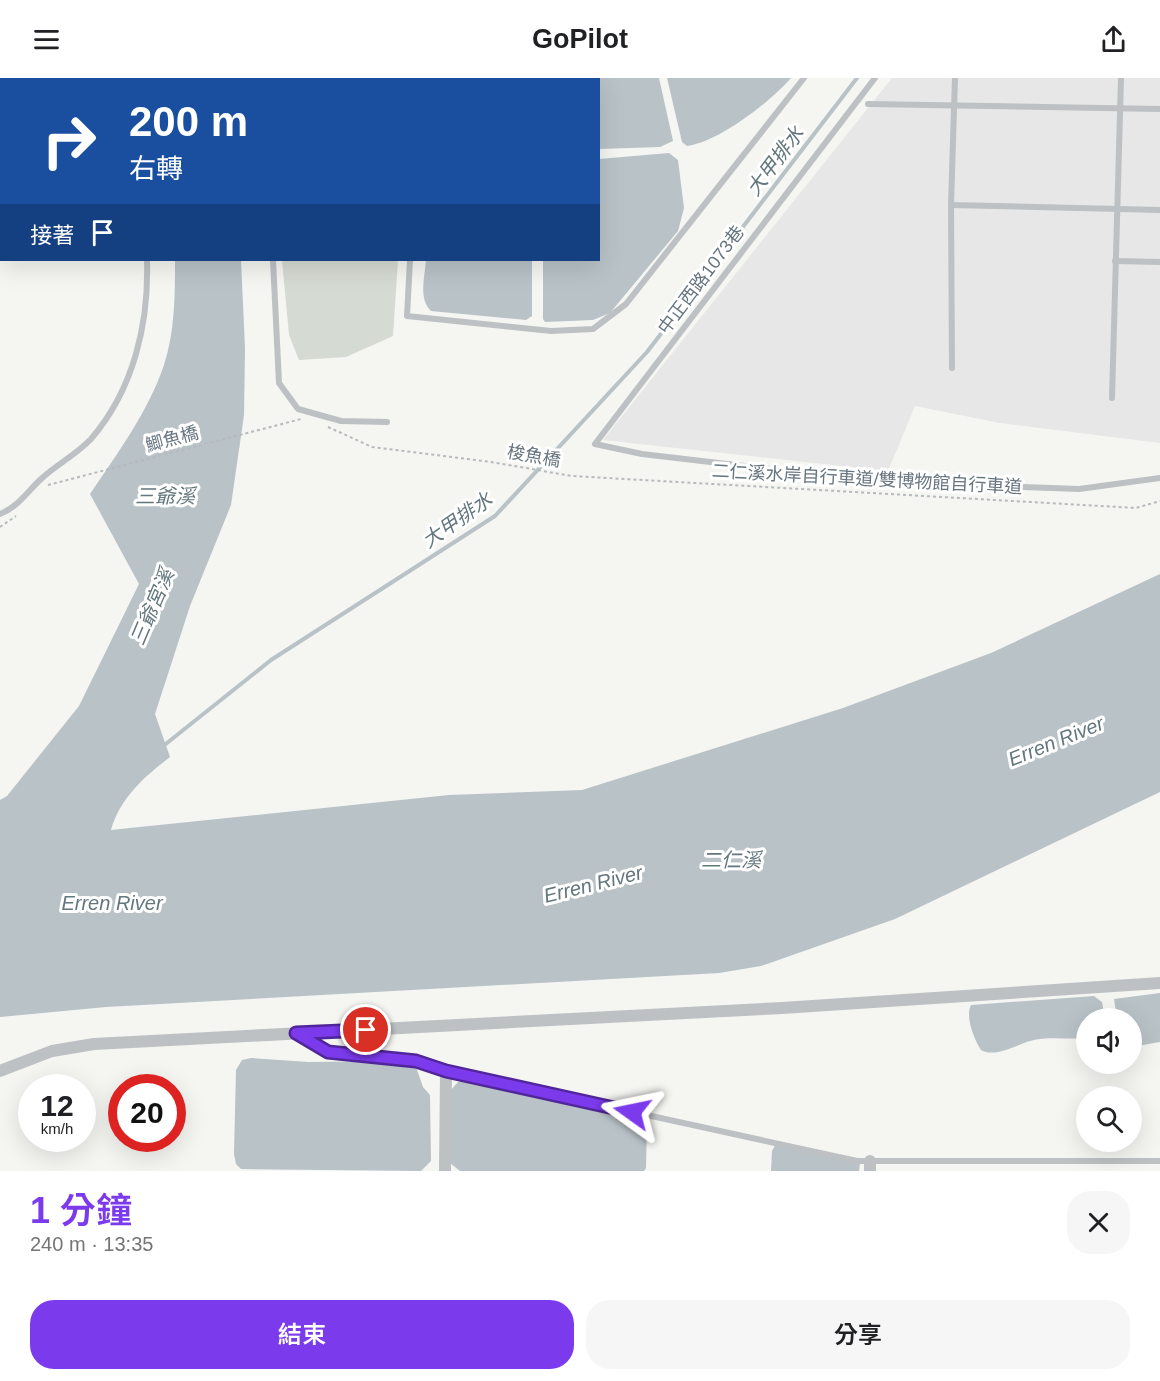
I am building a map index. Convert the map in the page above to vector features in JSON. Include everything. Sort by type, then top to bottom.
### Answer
[{"type":"street","points":[[0,1071],[52,1051],[94,1044],[782,1008],[1160,983]]},
{"type":"street","points":[[445,1171],[446,1071]]},
{"type":"lane","points":[[410,261],[407,316],[551,332],[593,329],[626,304],[804,78]]},
{"type":"lane","name":"中正西路1073巷","points":[[875,78],[595,444],[642,454],[770,469],[939,484],[1079,489],[1160,478]]},
{"type":"lane","points":[[952,369],[951,205],[955,78]]},
{"type":"lane","points":[[1112,398],[1121,78]]},
{"type":"lane","points":[[868,104],[1160,109]]},
{"type":"lane","points":[[951,205],[1160,210]]},
{"type":"lane","points":[[0,514],[12,509],[41,479],[90,439],[112,406],[130,373],[139,347],[147,309],[147,261]]},
{"type":"lane","points":[[273,261],[279,383],[298,409],[341,421],[387,422]]},
{"type":"lane","points":[[1115,261],[1160,262]]},
{"type":"lane","points":[[296,1033],[328,1052],[416,1061],[446,1071],[857,1161],[870,1166],[1160,1161]]},
{"type":"path","name":"鯽魚橋","points":[[52,483],[307,417]]},
{"type":"path","name":"梭魚橋","points":[[318,422],[372,447],[491,462],[572,477]]},
{"type":"path","name":"二仁溪水岸自行車道/雙博物館自行車道","points":[[572,477],[1136,508],[1160,501]]},
{"type":"path","points":[[0,527],[20,513]]},
{"type":"shaded area","points":[[892,78],[1160,78],[1160,443],[1000,423],[915,406],[888,471],[603,440]]},
{"type":"shaded area","points":[[282,261],[398,261],[393,336],[346,357],[299,360],[289,335]]},
{"type":"water","points":[[600,78],[659,78],[673,141],[660,147],[600,149]]},
{"type":"water","points":[[667,78],[791,78],[743,120],[714,137],[687,146],[682,142]]},
{"type":"water","points":[[669,153],[678,160],[684,208],[678,231],[610,313],[593,320],[545,322],[543,319],[543,261],[600,261],[600,159]]},
{"type":"water","name":"二仁溪","points":[[175,261],[241,261],[245,348],[244,415],[231,505],[190,606],[155,714],[170,757],[134,789],[120,808],[111,830],[449,795],[582,790],[843,708],[991,653],[1160,574],[1160,792],[895,919],[761,966],[719,973],[106,1007],[0,1017],[0,800],[7,796],[79,706],[139,584],[90,494],[141,416],[157,382],[168,352],[174,300]]},
{"type":"water","points":[[426,261],[532,261],[532,316],[526,320],[431,311],[423,294]]},
{"type":"water","points":[[1160,993],[1160,1042],[1142,1045],[1142,1008],[1115,1008],[1114,999]]},
{"type":"water","points":[[1094,996],[1102,1002],[1103,1008],[1076,1008],[1076,1039],[1051,1038],[1030,1041],[993,1053],[981,1050],[976,1040],[969,1016],[971,1005]]},
{"type":"water","points":[[251,1058],[308,1062],[388,1061],[416,1067],[423,1087],[430,1095],[431,1161],[421,1171],[241,1169],[236,1164],[234,1154],[236,1070],[242,1060]]},
{"type":"water","points":[[464,1080],[642,1117],[647,1125],[646,1168],[644,1171],[460,1171],[450,1163],[450,1091],[458,1082]]},
{"type":"water","points":[[777,1142],[860,1163],[859,1171],[771,1171],[772,1151]]},
{"type":"waterway","name":"大甲排水","points":[[162,747],[271,660],[495,516],[647,352],[857,78]]},
{"type":"route","points":[[366,1030],[296,1033],[328,1052],[416,1061],[446,1071],[632,1112]]},
{"type":"water label","name":"三爺溪","points":[[165,496]]},
{"type":"water label","name":"三爺宮溪","points":[[152,607]]},
{"type":"water label","name":"Erren River","points":[[1056,741]]},
{"type":"water label","name":"Erren River","points":[[593,884]]},
{"type":"water label","name":"Erren River","points":[[112,903]]}]
